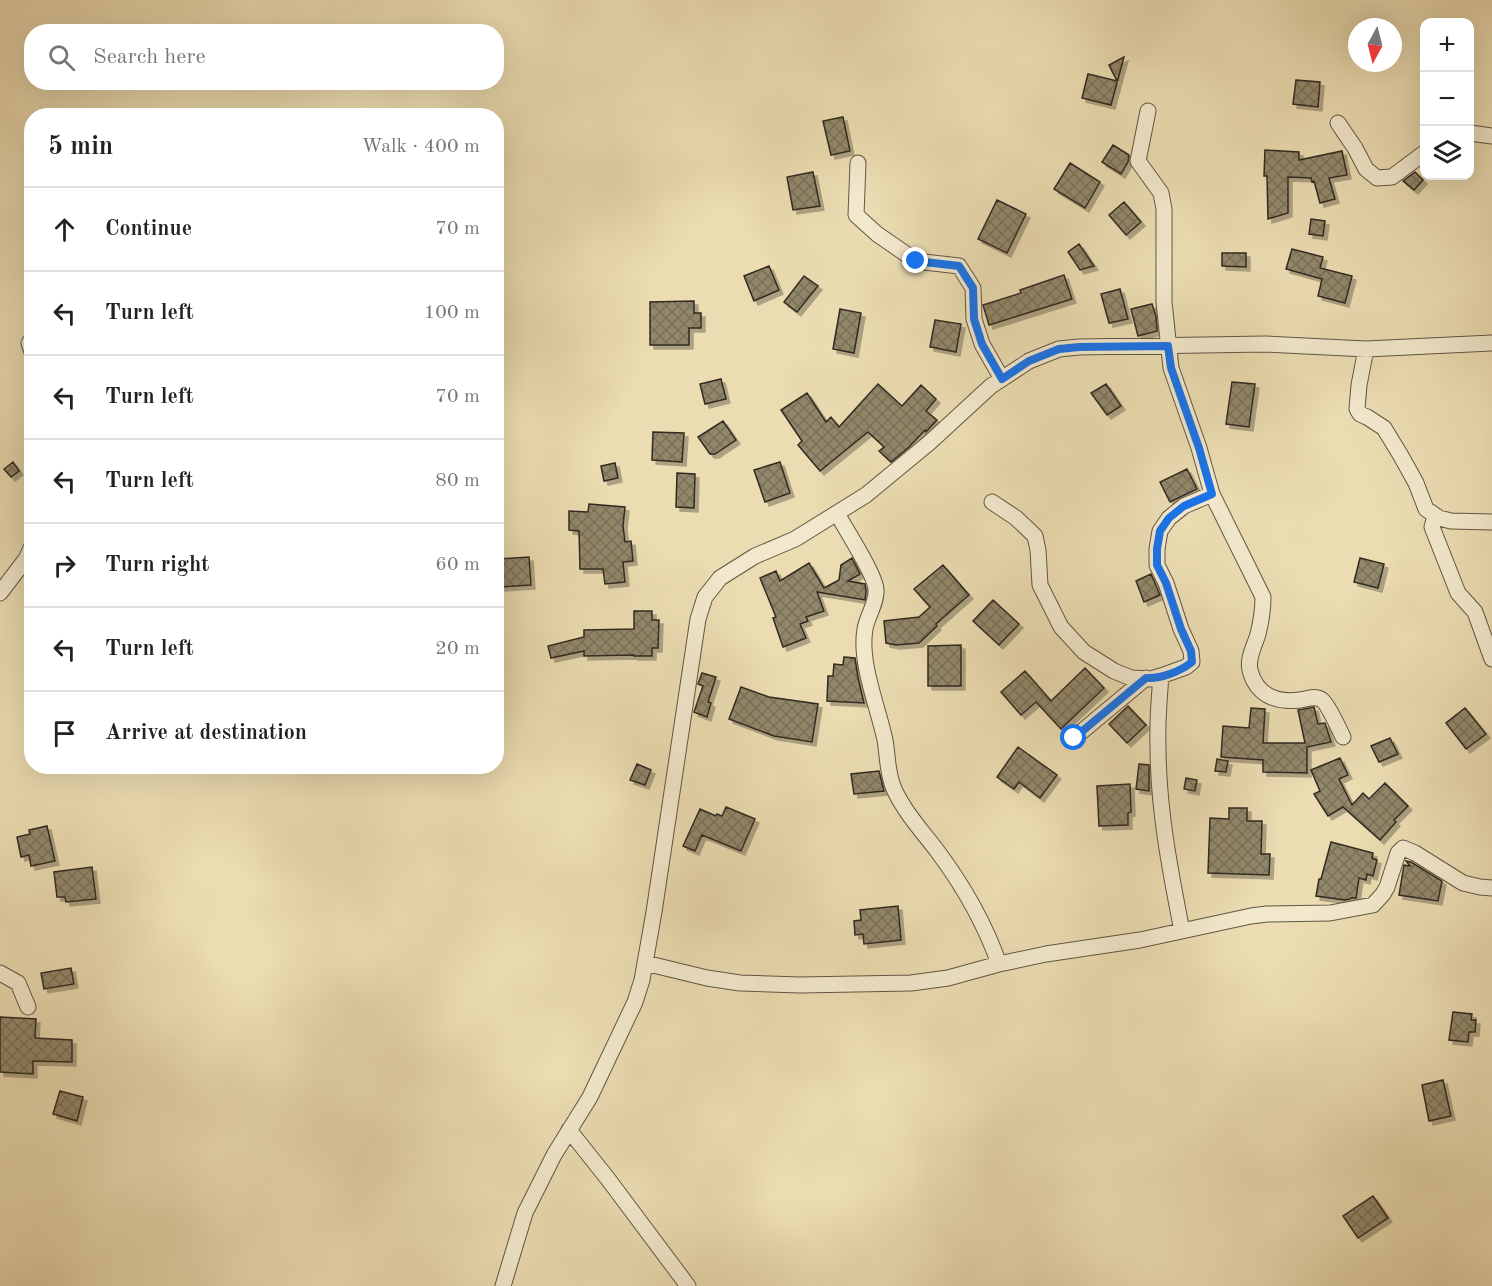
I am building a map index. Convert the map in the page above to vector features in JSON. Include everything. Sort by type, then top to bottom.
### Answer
[{"type":"street","points":[[1148,111],[1138,161],[1161,193],[1164,209],[1164,302],[1171,368],[1199,448],[1212,494],[1263,597],[1263,609],[1249,668],[1260,691],[1279,700],[1315,697],[1324,701],[1343,737]]},
{"type":"street","points":[[1338,123],[1355,148],[1366,170],[1377,178],[1392,177],[1420,157]]},
{"type":"street","points":[[1474,134],[1492,136]]},
{"type":"street","points":[[858,163],[856,215],[877,234],[916,261],[959,266],[973,288],[974,319],[982,344],[1002,379]]},
{"type":"street","points":[[502,1286],[525,1213],[554,1155],[590,1097],[635,1002],[654,912],[698,618],[705,597],[720,578],[755,556],[795,538],[866,495],[929,443],[991,386],[1029,361],[1059,349],[1265,344],[1366,349],[1492,343]]},
{"type":"street","points":[[1366,349],[1357,410],[1384,428],[1411,474],[1426,509],[1439,518],[1451,521],[1492,522]]},
{"type":"street","points":[[992,502],[1016,518],[1035,536],[1040,585],[1061,627],[1084,652],[1113,671],[1131,678],[1154,677],[1186,667],[1192,662],[1191,651],[1157,565],[1157,549],[1160,531],[1169,518],[1184,506],[1212,494]]},
{"type":"street","points":[[837,513],[873,576],[877,588],[865,628],[865,655],[894,789],[912,820],[939,853],[973,905],[999,964]]},
{"type":"street","points":[[1435,516],[1432,527],[1458,593],[1475,612],[1492,659]]},
{"type":"street","points":[[0,593],[24,563]]},
{"type":"street","points":[[1074,738],[1154,677]]},
{"type":"street","points":[[1154,677],[1161,807],[1182,931]]},
{"type":"street","points":[[645,963],[707,978],[765,985],[895,983],[948,978],[1046,954],[1140,940],[1251,916],[1330,913],[1372,905],[1377,902],[1387,887],[1398,853],[1403,848],[1415,852],[1463,883],[1492,888]]},
{"type":"street","points":[[0,973],[18,983],[28,1007]]},
{"type":"street","points":[[569,1130],[688,1286]]},
{"type":"building","points":[[1124,57],[1111,105],[1082,98],[1088,74],[1117,81],[1109,65]]},
{"type":"building","points":[[1296,80],[1320,82],[1318,107],[1293,104]]},
{"type":"building","points":[[843,117],[850,151],[831,155],[823,121]]},
{"type":"building","points":[[1113,145],[1129,155],[1121,174],[1102,162]]},
{"type":"building","points":[[1265,150],[1299,152],[1299,160],[1342,151],[1347,175],[1329,178],[1335,199],[1320,203],[1314,181],[1312,182],[1311,178],[1288,177],[1288,213],[1268,219],[1267,176],[1264,176]]},
{"type":"building","points":[[1070,163],[1100,182],[1085,208],[1054,189]]},
{"type":"building","points":[[813,172],[820,206],[793,210],[787,177]]},
{"type":"building","points":[[1415,172],[1420,180],[1423,180],[1414,190],[1403,181]]},
{"type":"building","points":[[997,200],[1026,214],[1007,253],[978,239]]},
{"type":"building","points":[[1124,202],[1141,222],[1126,235],[1109,215]]},
{"type":"building","points":[[1311,219],[1325,221],[1323,236],[1309,234]]},
{"type":"building","points":[[1079,244],[1094,266],[1080,270],[1068,252]]},
{"type":"building","points":[[1292,249],[1323,257],[1320,268],[1352,276],[1345,303],[1318,296],[1322,279],[1286,269]]},
{"type":"building","points":[[1222,253],[1246,253],[1246,267],[1222,266]]},
{"type":"building","points":[[769,266],[779,290],[754,301],[744,276]]},
{"type":"building","points":[[1064,275],[1072,299],[989,325],[983,305],[1021,293],[1020,290]]},
{"type":"building","points":[[804,276],[818,286],[797,312],[784,302]]},
{"type":"building","points":[[1120,289],[1128,319],[1109,323],[1101,294]]},
{"type":"building","points":[[694,301],[694,313],[701,313],[701,328],[689,328],[689,345],[650,345],[650,302]]},
{"type":"building","points":[[1152,304],[1157,331],[1138,336],[1131,309]]},
{"type":"building","points":[[840,309],[861,313],[854,353],[833,349]]},
{"type":"building","points":[[935,320],[961,324],[956,352],[930,347]]},
{"type":"building","points":[[721,379],[726,399],[705,404],[700,384]]},
{"type":"building","points":[[1232,382],[1255,384],[1249,427],[1226,424]]},
{"type":"building","points":[[878,384],[902,406],[921,385],[936,399],[926,411],[937,420],[891,462],[879,451],[884,447],[868,432],[820,471],[798,445],[802,441],[781,410],[807,393],[826,422],[831,417],[839,427]]},
{"type":"building","points":[[1106,384],[1121,406],[1107,415],[1091,393]]},
{"type":"building","points":[[723,421],[736,440],[715,454],[710,454],[698,437]]},
{"type":"building","points":[[653,432],[684,433],[682,462],[652,460]]},
{"type":"building","points":[[13,462],[19,471],[11,477],[4,469]]},
{"type":"building","points":[[780,462],[790,493],[765,502],[754,470]]},
{"type":"building","points":[[615,463],[618,478],[604,481],[601,466]]},
{"type":"building","points":[[1187,469],[1197,489],[1170,502],[1160,482]]},
{"type":"building","points":[[677,473],[695,474],[694,508],[676,507]]},
{"type":"building","points":[[589,504],[625,507],[623,526],[625,542],[631,541],[633,561],[623,562],[625,582],[605,584],[603,569],[580,569],[579,531],[569,530],[569,511],[588,512]]},
{"type":"building","points":[[529,557],[531,585],[504,587],[504,559]]},
{"type":"building","points":[[852,558],[860,574],[848,581],[865,584],[865,600],[817,592],[824,611],[806,617],[808,621],[800,624],[806,638],[783,647],[773,618],[776,617],[760,578],[776,571],[780,581],[809,563],[824,588],[839,580],[841,565]]},
{"type":"building","points":[[1360,558],[1384,564],[1378,588],[1354,582]]},
{"type":"building","points":[[943,565],[969,595],[936,624],[937,626],[919,643],[896,645],[886,643],[884,621],[919,617],[930,607],[914,589]]},
{"type":"building","points":[[1151,574],[1160,595],[1144,602],[1136,581]]},
{"type":"building","points":[[993,600],[1019,624],[999,645],[973,621]]},
{"type":"building","points":[[634,611],[652,611],[652,620],[659,620],[658,648],[652,648],[652,656],[584,656],[584,651],[551,658],[548,646],[584,637],[584,630],[634,629]]},
{"type":"building","points":[[961,645],[961,686],[928,686],[928,646]]},
{"type":"building","points":[[844,657],[855,658],[864,703],[827,701],[828,676],[833,676],[834,664],[843,665]]},
{"type":"building","points":[[1085,668],[1104,688],[1061,729],[1036,702],[1021,715],[1001,692],[1025,671],[1051,701]]},
{"type":"building","points":[[702,673],[716,677],[708,702],[711,703],[707,717],[694,712],[703,686],[698,684]]},
{"type":"building","points":[[741,687],[769,697],[818,704],[812,742],[774,736],[729,719]]},
{"type":"building","points":[[1128,706],[1146,725],[1127,743],[1109,724]]},
{"type":"building","points":[[1314,707],[1318,724],[1325,723],[1331,742],[1307,747],[1307,773],[1263,772],[1263,760],[1221,757],[1223,726],[1249,728],[1251,708],[1265,709],[1263,743],[1305,743],[1298,710]]},
{"type":"building","points":[[1465,708],[1486,734],[1466,749],[1446,723]]},
{"type":"building","points":[[1390,738],[1398,754],[1379,762],[1371,746]]},
{"type":"building","points":[[1018,747],[1057,775],[1040,798],[1019,782],[1014,789],[997,777]]},
{"type":"building","points":[[1340,758],[1348,775],[1339,779],[1352,805],[1363,793],[1369,799],[1385,783],[1408,806],[1394,820],[1396,822],[1380,840],[1343,807],[1328,816],[1314,794],[1320,791],[1311,770]]},
{"type":"building","points":[[1217,759],[1228,761],[1226,772],[1215,771]]},
{"type":"building","points":[[637,764],[651,770],[645,785],[630,780]]},
{"type":"building","points":[[1139,764],[1149,765],[1149,791],[1136,789]]},
{"type":"building","points":[[879,771],[884,791],[854,794],[851,774]]},
{"type":"building","points":[[1186,778],[1197,780],[1195,791],[1184,789]]},
{"type":"building","points":[[1130,784],[1131,812],[1128,813],[1128,825],[1099,826],[1097,786]]},
{"type":"building","points":[[726,807],[755,819],[741,851],[702,835],[695,851],[683,846],[700,809],[716,816],[717,814],[722,816]]},
{"type":"building","points":[[1229,808],[1247,808],[1247,821],[1262,821],[1261,854],[1270,854],[1269,875],[1208,873],[1210,818],[1229,819]]},
{"type":"building","points":[[47,826],[55,861],[31,866],[29,855],[21,857],[17,837],[30,834],[29,830]]},
{"type":"building","points":[[1331,842],[1373,853],[1372,858],[1377,860],[1373,876],[1367,874],[1366,880],[1359,878],[1356,898],[1345,900],[1316,896]]},
{"type":"building","points":[[1406,861],[1442,881],[1438,901],[1399,895],[1404,865],[1410,866]]},
{"type":"building","points":[[92,867],[96,899],[66,902],[65,897],[57,897],[54,872]]},
{"type":"building","points":[[898,906],[901,940],[864,944],[863,934],[855,935],[854,921],[861,920],[860,910]]},
{"type":"building","points":[[71,968],[74,984],[44,989],[41,973]]},
{"type":"building","points":[[1453,1012],[1472,1014],[1471,1020],[1476,1020],[1475,1032],[1469,1032],[1468,1042],[1449,1040]]},
{"type":"building","points":[[0,1017],[36,1019],[35,1038],[72,1040],[72,1062],[33,1061],[33,1074],[0,1072]]},
{"type":"building","points":[[1443,1080],[1451,1116],[1429,1121],[1422,1085]]},
{"type":"building","points":[[60,1091],[83,1097],[77,1121],[53,1114]]},
{"type":"building","points":[[1373,1196],[1388,1218],[1358,1238],[1343,1216]]},
{"type":"route","points":[[916,261],[959,266],[973,288],[974,319],[982,344],[1002,379],[1029,361],[1059,349],[1168,346],[1171,368],[1199,448],[1212,494],[1184,506],[1169,518],[1160,531],[1157,549],[1157,565],[1191,651],[1192,662],[1186,667],[1161,676],[1146,678],[1074,738]]}]
